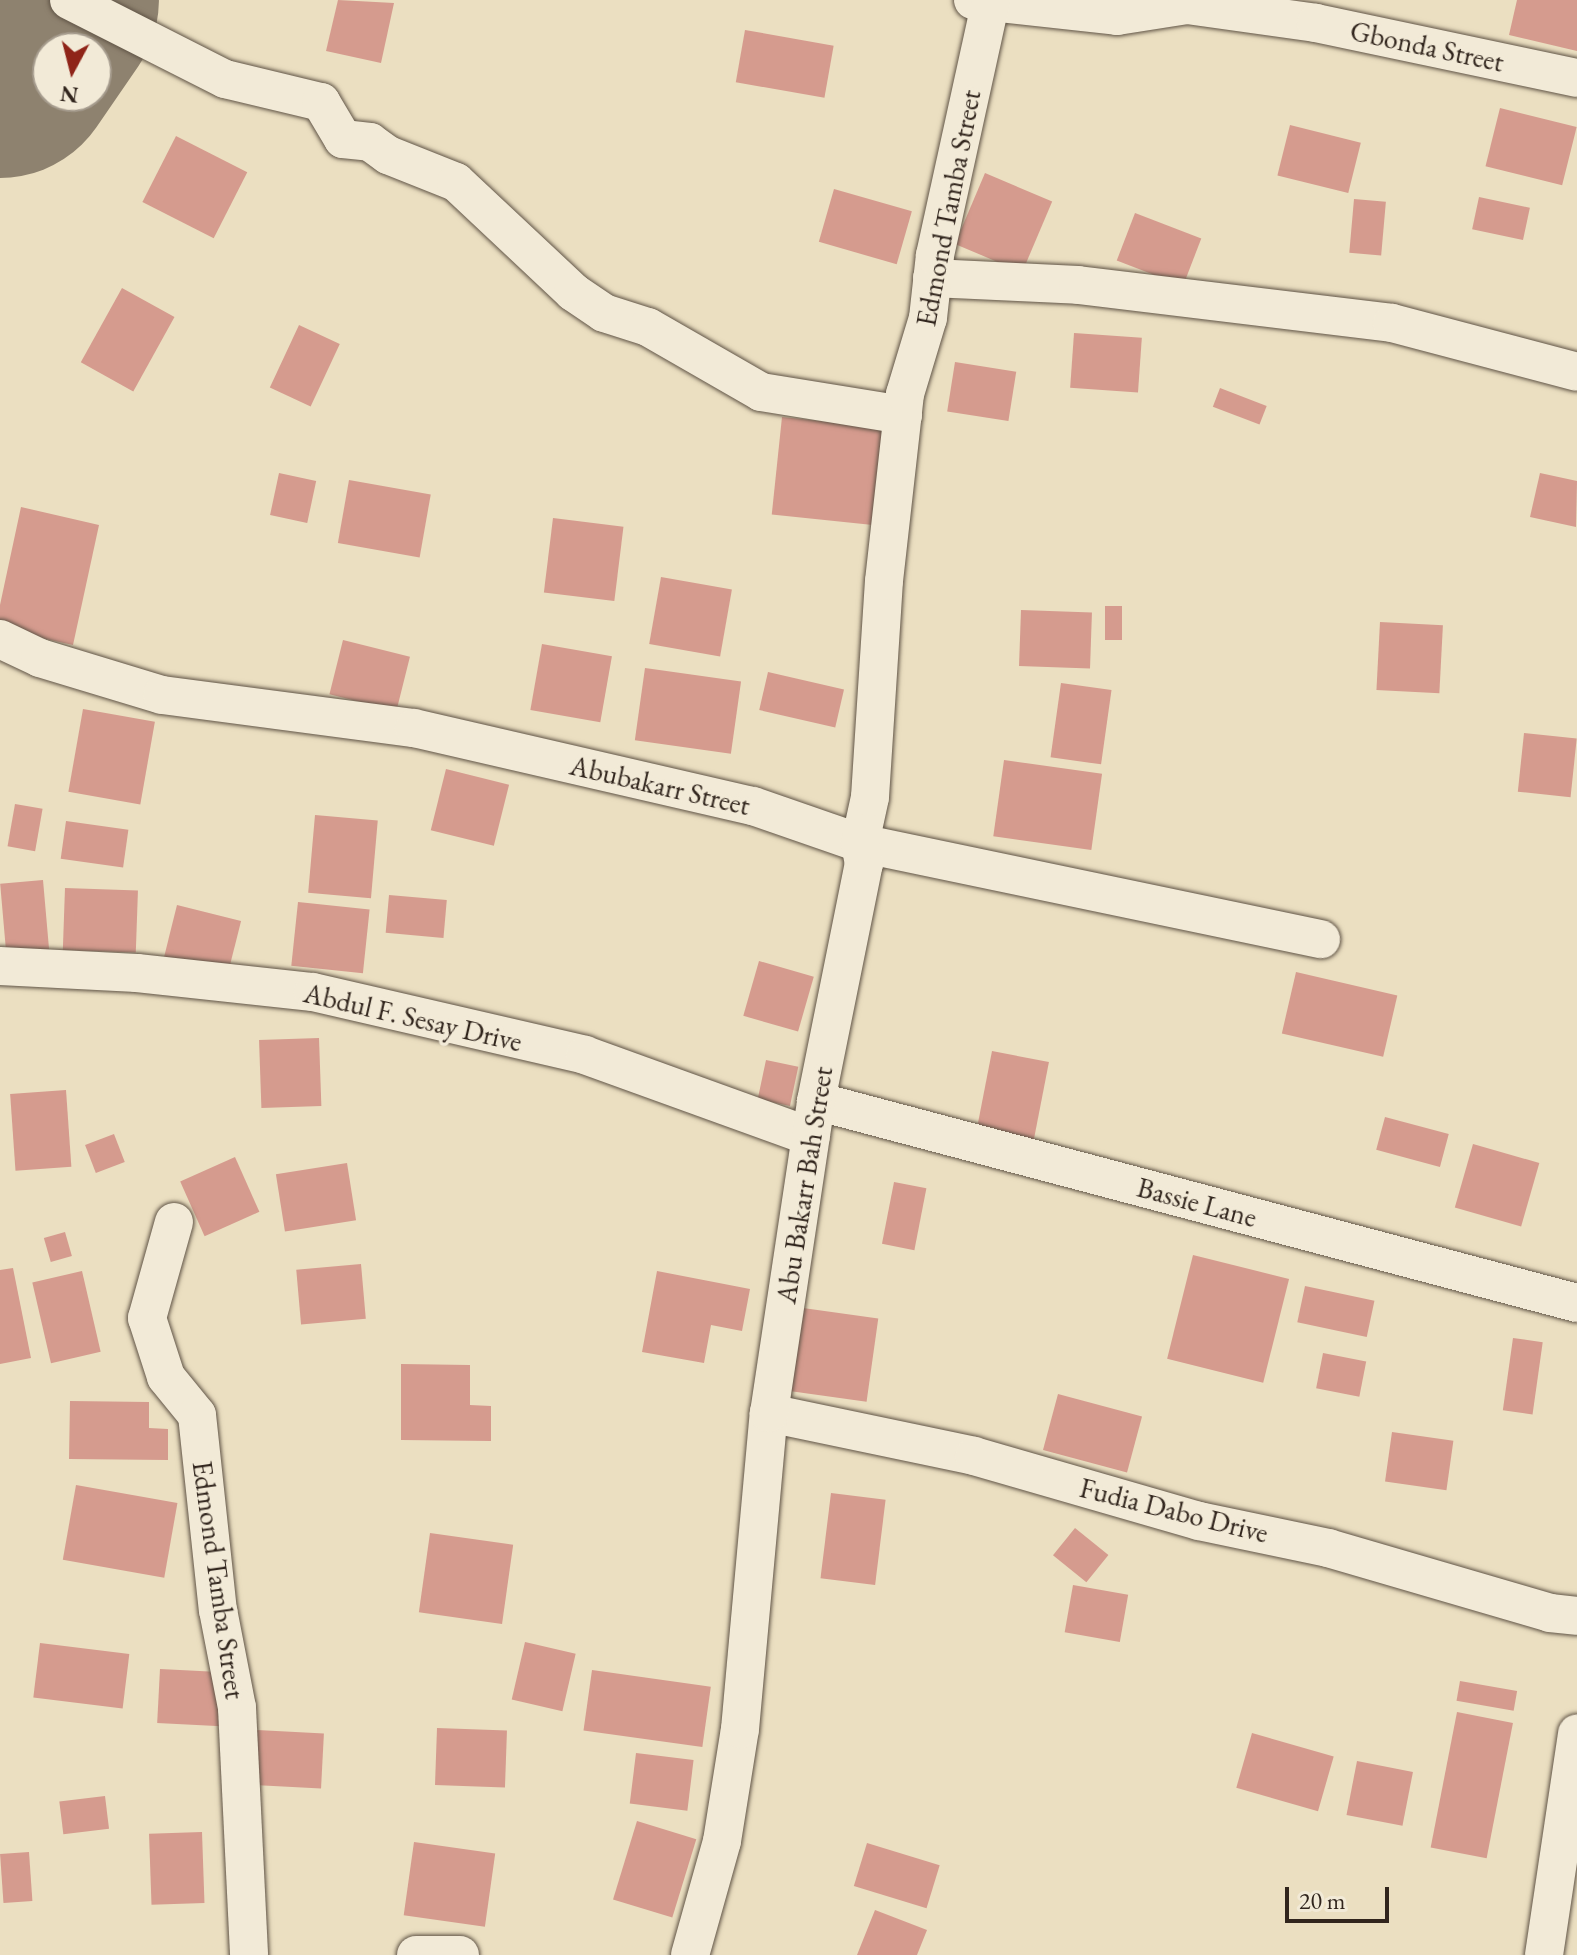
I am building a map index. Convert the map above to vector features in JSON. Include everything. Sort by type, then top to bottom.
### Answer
[{"type":"street","points":[[69,0],[225,79],[321,102],[343,139],[370,142],[388,155],[456,182],[573,292],[604,313],[648,327],[761,392],[903,415]]},
{"type":"street","name":"Edmond Tamba Street","points":[[903,415],[928,318],[932,278],[985,2]]},
{"type":"street","name":"Gbonda Street","points":[[985,2],[1117,16],[1187,5],[1316,23],[1577,78]]},
{"type":"street","points":[[932,278],[1078,285],[1392,323],[1577,372]]},
{"type":"street","name":"Abu Bakarr Bah Street","points":[[690,1955],[722,1841],[740,1729],[769,1413],[813,1119],[864,864],[860,843],[870,797],[884,581],[903,415]]},
{"type":"street","name":"Abubakarr Street","points":[[0,639],[40,658],[162,695],[414,728],[753,806],[860,843],[1321,939]]},
{"type":"street","name":"Abdul F. Sesay Drive","points":[[0,966],[137,973],[313,992],[585,1055],[813,1119]]},
{"type":"street","name":"Bassie Lane","points":[[813,1119],[1577,1303]]},
{"type":"street","name":"Edmond Tamba Street","points":[[174,1222],[147,1318],[166,1377],[197,1415],[218,1610],[237,1708],[249,1955]]},
{"type":"street","name":"Fudia Dabo Drive","points":[[769,1413],[974,1456],[1199,1521],[1328,1548],[1550,1613],[1577,1616]]},
{"type":"street","points":[[1544,1955],[1577,1733]]},
{"type":"street","points":[[416,1955],[460,1955]]},
{"type":"building","points":[[338,0],[394,3],[381,63],[326,51]]},
{"type":"building","points":[[1517,0],[1577,0],[1577,51],[1509,35]]},
{"type":"building","points":[[745,30],[834,46],[824,98],[736,82]]},
{"type":"building","points":[[1500,108],[1577,127],[1562,185],[1485,166]]},
{"type":"building","points":[[1290,125],[1361,143],[1348,193],[1277,175]]},
{"type":"building","points":[[176,136],[247,172],[214,238],[142,202]]},
{"type":"building","points":[[985,173],[1052,202],[1022,272],[955,244]]},
{"type":"building","points":[[834,189],[912,211],[897,264],[819,242]]},
{"type":"building","points":[[1479,197],[1530,208],[1523,240],[1472,229]]},
{"type":"building","points":[[1354,199],[1386,202],[1381,256],[1349,253]]},
{"type":"building","points":[[1135,213],[1201,238],[1183,286],[1117,261]]},
{"type":"building","points":[[122,288],[174,317],[133,391],[81,362]]},
{"type":"building","points":[[299,325],[340,344],[311,407],[270,388]]},
{"type":"building","points":[[1074,333],[1142,338],[1138,393],[1070,388]]},
{"type":"building","points":[[955,362],[1016,372],[1008,421],[947,411]]},
{"type":"building","points":[[1220,388],[1267,406],[1260,425],[1213,407]]},
{"type":"building","points":[[782,417],[885,428],[875,525],[772,514]]},
{"type":"building","points":[[279,473],[316,481],[307,523],[270,515]]},
{"type":"building","points":[[1540,473],[1577,481],[1576,527],[1530,517]]},
{"type":"building","points":[[349,480],[431,494],[420,557],[338,543]]},
{"type":"building","points":[[21,507],[99,525],[73,645],[0,629],[0,605]]},
{"type":"building","points":[[553,518],[623,527],[614,601],[544,592]]},
{"type":"building","points":[[661,577],[732,590],[720,656],[649,644]]},
{"type":"building","points":[[1105,606],[1122,606],[1122,640],[1105,640]]},
{"type":"building","points":[[1021,610],[1092,612],[1090,668],[1019,666]]},
{"type":"building","points":[[1380,622],[1443,625],[1439,693],[1376,690]]},
{"type":"building","points":[[343,640],[410,657],[396,711],[329,694]]},
{"type":"building","points":[[542,644],[612,656],[600,722],[530,710]]},
{"type":"building","points":[[645,668],[741,681],[731,754],[635,740]]},
{"type":"building","points":[[768,672],[844,690],[835,728],[759,710]]},
{"type":"building","points":[[1061,683],[1112,690],[1101,764],[1051,757]]},
{"type":"building","points":[[83,709],[155,722],[140,804],[68,792]]},
{"type":"building","points":[[1524,733],[1577,739],[1571,797],[1518,792]]},
{"type":"building","points":[[1004,760],[1102,774],[1091,850],[993,836]]},
{"type":"building","points":[[446,769],[509,785],[494,846],[431,830]]},
{"type":"building","points":[[15,804],[43,809],[35,851],[8,846]]},
{"type":"building","points":[[315,815],[378,820],[371,898],[308,893]]},
{"type":"building","points":[[66,821],[128,830],[123,867],[61,859]]},
{"type":"building","points":[[43,880],[49,953],[7,956],[0,884]]},
{"type":"building","points":[[65,888],[138,891],[136,953],[63,950]]},
{"type":"building","points":[[389,895],[447,900],[443,938],[386,933]]},
{"type":"building","points":[[298,902],[370,910],[363,973],[291,966]]},
{"type":"building","points":[[177,905],[241,921],[228,973],[164,957]]},
{"type":"building","points":[[759,961],[814,977],[798,1032],[743,1016]]},
{"type":"building","points":[[1296,972],[1397,995],[1383,1057],[1282,1033]]},
{"type":"building","points":[[319,1038],[321,1106],[261,1108],[259,1040]]},
{"type":"building","points":[[992,1051],[1049,1062],[1033,1142],[977,1131]]},
{"type":"building","points":[[766,1060],[798,1067],[790,1106],[758,1099]]},
{"type":"building","points":[[66,1090],[71,1167],[16,1171],[10,1094]]},
{"type":"building","points":[[1385,1117],[1449,1134],[1440,1167],[1376,1150]]},
{"type":"building","points":[[114,1134],[125,1162],[96,1173],[85,1145]]},
{"type":"building","points":[[1473,1144],[1539,1163],[1521,1226],[1455,1207]]},
{"type":"building","points":[[235,1157],[259,1212],[205,1236],[180,1181]]},
{"type":"building","points":[[347,1163],[356,1220],[285,1232],[276,1174]]},
{"type":"building","points":[[894,1182],[926,1188],[914,1250],[882,1244]]},
{"type":"building","points":[[65,1232],[72,1256],[51,1262],[44,1238]]},
{"type":"building","points":[[1193,1255],[1289,1279],[1263,1383],[1167,1359]]},
{"type":"building","points":[[361,1264],[366,1319],[301,1324],[296,1270]]},
{"type":"building","points":[[13,1268],[31,1358],[0,1364],[0,1270]]},
{"type":"building","points":[[82,1271],[101,1352],[51,1363],[32,1282]]},
{"type":"building","points":[[657,1271],[750,1289],[742,1331],[711,1325],[704,1363],[642,1352]]},
{"type":"building","points":[[1305,1286],[1374,1301],[1367,1337],[1297,1322]]},
{"type":"building","points":[[803,1308],[878,1319],[867,1402],[791,1391]]},
{"type":"building","points":[[1513,1338],[1543,1342],[1533,1414],[1503,1410]]},
{"type":"building","points":[[1323,1353],[1366,1361],[1359,1397],[1316,1388]]},
{"type":"building","points":[[401,1364],[470,1365],[470,1405],[491,1406],[491,1441],[401,1440]]},
{"type":"building","points":[[1058,1394],[1142,1417],[1127,1473],[1043,1450]]},
{"type":"building","points":[[70,1401],[149,1402],[149,1428],[168,1429],[168,1460],[69,1459]]},
{"type":"building","points":[[1392,1432],[1453,1441],[1446,1490],[1385,1482]]},
{"type":"building","points":[[76,1485],[177,1503],[164,1578],[63,1560]]},
{"type":"building","points":[[831,1493],[886,1500],[875,1585],[821,1578]]},
{"type":"building","points":[[1075,1528],[1108,1555],[1086,1582],[1053,1555]]},
{"type":"building","points":[[430,1533],[513,1545],[502,1624],[419,1612]]},
{"type":"building","points":[[1073,1585],[1128,1595],[1120,1642],[1065,1632]]},
{"type":"building","points":[[525,1642],[576,1654],[562,1711],[512,1699]]},
{"type":"building","points":[[40,1643],[129,1654],[123,1709],[33,1698]]},
{"type":"building","points":[[160,1669],[224,1672],[221,1726],[157,1723]]},
{"type":"building","points":[[592,1670],[711,1687],[702,1747],[584,1730]]},
{"type":"building","points":[[1460,1681],[1517,1691],[1514,1711],[1457,1701]]},
{"type":"building","points":[[1457,1712],[1513,1723],[1487,1858],[1431,1847]]},
{"type":"building","points":[[437,1728],[507,1730],[505,1787],[435,1785]]},
{"type":"building","points":[[257,1730],[324,1734],[321,1788],[254,1785]]},
{"type":"building","points":[[1252,1733],[1334,1756],[1318,1811],[1236,1788]]},
{"type":"building","points":[[636,1753],[694,1760],[687,1811],[630,1804]]},
{"type":"building","points":[[1357,1761],[1413,1772],[1402,1826],[1347,1815]]},
{"type":"building","points":[[105,1796],[109,1829],[63,1834],[59,1802]]},
{"type":"building","points":[[637,1821],[696,1839],[672,1918],[613,1899]]},
{"type":"building","points":[[202,1832],[204,1903],[152,1905],[149,1834]]},
{"type":"building","points":[[414,1842],[495,1853],[485,1927],[404,1915]]},
{"type":"building","points":[[867,1843],[940,1865],[927,1908],[854,1886]]},
{"type":"building","points":[[29,1852],[32,1901],[3,1903],[0,1854]]},
{"type":"building","points":[[875,1910],[927,1930],[917,1955],[857,1955]]},
{"type":"runway","points":[[0,61],[42,0]]}]
